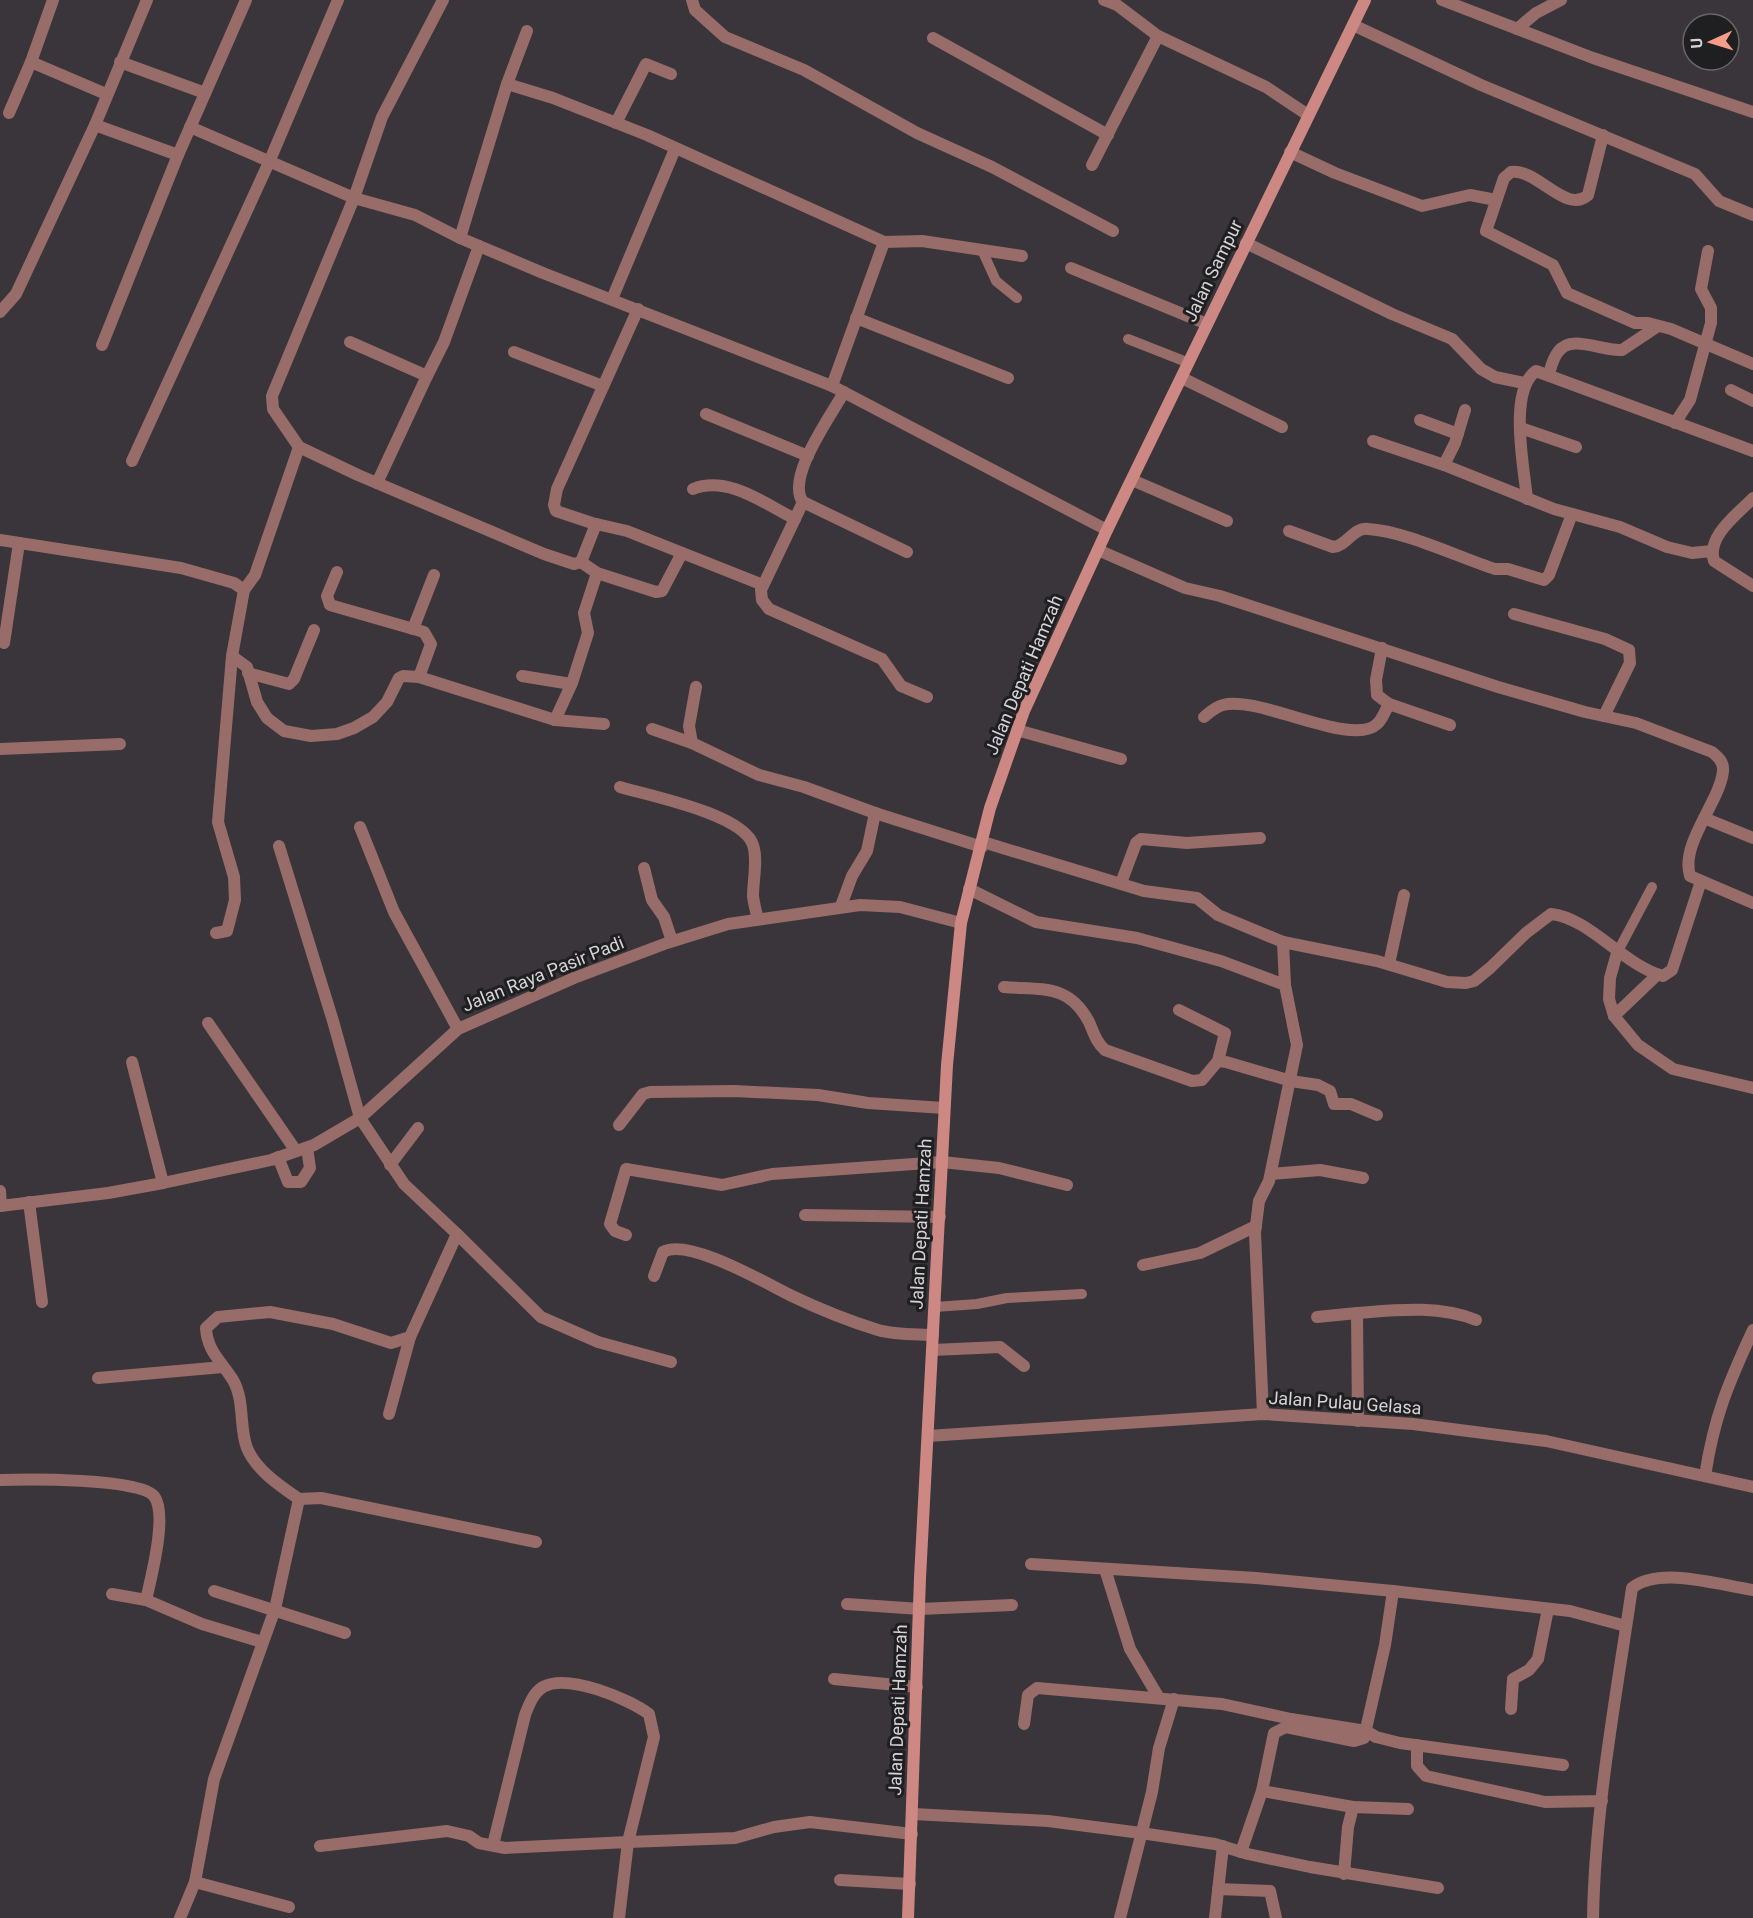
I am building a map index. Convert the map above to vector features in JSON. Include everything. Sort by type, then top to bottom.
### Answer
[{"type":"main road","name":"Jalan Sampur","points":[[1096,554],[1365,0]]},
{"type":"main road","name":"Jalan Depati Hamzah","points":[[908,1918],[944,1108],[951,1008],[961,923],[990,808],[1017,730],[1096,554]]},
{"type":"street","points":[[9,113],[31,62],[53,0]]},
{"type":"street","points":[[0,312],[16,294],[95,125],[147,0]]},
{"type":"street","points":[[102,345],[178,155],[246,0]]},
{"type":"street","points":[[132,461],[270,160],[338,0]]},
{"type":"street","points":[[443,0],[382,117],[354,198],[272,396],[273,409],[299,447],[544,554],[574,564],[581,562]]},
{"type":"street","points":[[692,0],[695,10],[725,36],[804,70],[917,133],[992,167],[1113,231]]},
{"type":"street","points":[[1104,0],[1117,5],[1158,36],[1266,87],[1308,115]]},
{"type":"street","points":[[1442,0],[1517,29],[1753,112]]},
{"type":"street","points":[[1517,29],[1536,13],[1561,0]]},
{"type":"street","points":[[1353,25],[1480,85],[1695,174],[1719,201],[1753,215]]},
{"type":"street","points":[[460,238],[507,84],[527,31]]},
{"type":"street","points":[[1092,165],[1158,36]]},
{"type":"street","points":[[933,38],[1108,135]]},
{"type":"street","points":[[31,62],[106,94]]},
{"type":"street","points":[[120,62],[205,93]]},
{"type":"street","points":[[616,123],[646,64],[672,74]]},
{"type":"street","points":[[507,84],[553,98],[616,123],[884,242],[922,241],[1022,256]]},
{"type":"street","points":[[95,125],[178,155]]},
{"type":"street","points":[[190,127],[354,198],[415,215],[479,246],[832,386],[1107,530]]},
{"type":"street","points":[[1603,135],[1588,195],[1584,199],[1576,201],[1564,198],[1526,172],[1511,172],[1504,178],[1485,226],[1490,236],[1553,265],[1560,284],[1567,293],[1635,323],[1658,326],[1753,364]]},
{"type":"street","points":[[612,299],[675,149]]},
{"type":"street","points":[[1290,152],[1352,180],[1422,206],[1470,195],[1496,200]]},
{"type":"street","points":[[832,386],[884,242]]},
{"type":"street","points":[[1246,243],[1392,314],[1452,339],[1472,356],[1481,369],[1495,376],[1524,383]]},
{"type":"street","points":[[377,483],[444,342],[479,246]]},
{"type":"street","points":[[1675,423],[1690,400],[1712,314],[1701,289],[1708,251]]},
{"type":"street","points":[[1071,268],[1207,324]]},
{"type":"street","points":[[638,309],[557,489],[554,505],[556,511],[627,531],[763,585]]},
{"type":"street","points":[[856,318],[1008,378]]},
{"type":"street","points":[[1549,374],[1558,352],[1565,345],[1578,343],[1622,350],[1658,326]]},
{"type":"street","points":[[350,342],[427,376]]},
{"type":"street","points":[[514,352],[603,386]]},
{"type":"street","points":[[1527,499],[1520,399],[1524,383],[1536,371],[1753,450]]},
{"type":"street","points":[[1182,378],[1282,427]]},
{"type":"street","points":[[1731,390],[1753,401]]},
{"type":"street","points":[[844,393],[808,456],[797,488],[803,502],[907,552]]},
{"type":"street","points":[[1444,465],[1458,434],[1465,410]]},
{"type":"street","points":[[706,414],[808,456]]},
{"type":"street","points":[[1420,420],[1458,434]]},
{"type":"street","points":[[1521,428],[1576,447]]},
{"type":"street","points":[[1373,441],[1444,465],[1527,499],[1620,527],[1667,547],[1692,553],[1712,551]]},
{"type":"street","points":[[216,933],[226,930],[235,900],[234,877],[218,822],[232,656],[244,590],[255,575],[299,447]]},
{"type":"street","points":[[1132,480],[1227,521]]},
{"type":"street","points":[[693,489],[717,484],[734,488],[795,519]]},
{"type":"street","points":[[1753,498],[1748,510],[1720,534],[1712,551],[1714,561],[1753,586]]},
{"type":"street","points":[[803,502],[763,585],[762,600],[769,609],[882,658],[901,686],[927,698]]},
{"type":"street","points":[[1289,531],[1333,547],[1340,547],[1357,530],[1366,528],[1405,537],[1496,569],[1508,569],[1544,580],[1549,574],[1572,513]]},
{"type":"street","points":[[581,562],[596,524]]},
{"type":"street","points":[[0,540],[181,568],[234,583],[244,590]]},
{"type":"street","points":[[4,643],[19,543]]},
{"type":"street","points":[[581,562],[597,573],[660,592],[667,585],[682,553]]},
{"type":"street","points":[[1096,554],[1185,588],[1220,596],[1498,687],[1604,717],[1636,723],[1712,752],[1719,758],[1723,772],[1689,859],[1690,876],[1753,903]]},
{"type":"street","points":[[337,572],[327,596],[330,605],[424,632],[431,644],[419,677]]},
{"type":"street","points":[[555,720],[571,684],[588,633],[584,613],[597,573]]},
{"type":"street","points":[[413,629],[434,575]]},
{"type":"street","points":[[1514,614],[1605,639],[1629,650],[1630,663],[1604,717]]},
{"type":"street","points":[[248,673],[289,684],[294,679],[314,630]]},
{"type":"street","points":[[1382,648],[1376,680],[1377,695],[1389,704],[1450,725]]},
{"type":"street","points":[[232,656],[247,667],[257,702],[267,718],[284,731],[311,736],[337,734],[354,728],[373,717],[387,702],[399,678],[419,677],[555,720],[604,724]]},
{"type":"street","points":[[522,676],[571,684]]},
{"type":"street","points":[[692,743],[689,726],[696,687]]},
{"type":"street","points":[[1204,717],[1215,708],[1235,703],[1284,713],[1336,728],[1361,731],[1378,724],[1389,704]]},
{"type":"street","points":[[652,729],[692,743],[759,775],[804,787],[875,813],[1144,891],[1197,898],[1218,915],[1283,942],[1389,964],[1447,982],[1466,983],[1490,968],[1526,933],[1551,914],[1582,925],[1617,953],[1663,976],[1672,970],[1701,881]]},
{"type":"street","points":[[1017,730],[1121,759]]},
{"type":"street","points":[[0,750],[120,744]]},
{"type":"street","points":[[620,787],[686,806],[735,824],[744,830],[753,845],[753,898],[758,919]]},
{"type":"street","points":[[841,906],[852,876],[867,851],[875,813]]},
{"type":"street","points":[[1704,818],[1753,838]]},
{"type":"street","points":[[360,827],[394,912],[458,1029]]},
{"type":"street","points":[[1121,883],[1136,843],[1141,839],[1187,843],[1260,838]]},
{"type":"street","points":[[279,846],[333,1020],[360,1118],[404,1184],[541,1317],[598,1342],[671,1362]]},
{"type":"street","points":[[644,868],[652,900],[664,917],[672,941]]},
{"type":"street","points":[[969,890],[1036,922],[1137,938],[1221,961],[1285,985]]},
{"type":"street","points":[[1389,964],[1404,895]]},
{"type":"street","name":"Jalan Raya Pasir Padi","points":[[1,1206],[108,1193],[163,1183],[278,1157],[301,1149],[360,1118],[458,1029],[564,982],[672,941],[728,924],[841,906],[900,907],[961,923]]},
{"type":"street","points":[[1263,1414],[1256,1226],[1259,1202],[1271,1174],[1297,1045],[1285,985],[1283,942]]},
{"type":"street","points":[[1617,953],[1610,978],[1609,999],[1614,1016],[1638,1045],[1673,1069],[1753,1088]]},
{"type":"street","points":[[1614,1016],[1657,975]]},
{"type":"street","points":[[1004,987],[1067,994],[1079,1005],[1098,1044],[1105,1050],[1192,1081],[1202,1080],[1218,1061],[1225,1033],[1179,1010]]},
{"type":"street","points":[[208,1023],[301,1149],[310,1168],[301,1182],[288,1182],[278,1157]]},
{"type":"street","points":[[1218,1061],[1328,1089],[1334,1104],[1351,1104],[1377,1115]]},
{"type":"street","points":[[132,1062],[163,1183]]},
{"type":"street","points":[[619,1125],[643,1095],[650,1092],[734,1090],[818,1095],[868,1103],[944,1108]]},
{"type":"street","points":[[390,1165],[418,1128]]},
{"type":"street","points":[[626,1235],[615,1231],[610,1225],[626,1169],[722,1185],[772,1174],[942,1162],[999,1168],[1067,1185]]},
{"type":"street","points":[[1271,1174],[1320,1170],[1363,1178]]},
{"type":"street","points":[[0,1191],[1,1206]]},
{"type":"street","points":[[29,1202],[42,1302]]},
{"type":"street","points":[[805,1215],[940,1217]]},
{"type":"street","points":[[1143,1265],[1200,1253],[1256,1226]]},
{"type":"street","points":[[389,1414],[410,1337],[457,1234]]},
{"type":"street","points":[[654,1276],[663,1252],[669,1249],[680,1250],[726,1263],[791,1296],[880,1330],[933,1335]]},
{"type":"street","points":[[1317,1317],[1430,1310],[1450,1312],[1476,1320]]},
{"type":"street","points":[[410,1337],[391,1343],[333,1324],[270,1312],[218,1317],[206,1328],[207,1343],[234,1382],[243,1413],[246,1447],[263,1471],[299,1499],[321,1498],[536,1542]]},
{"type":"street","points":[[1357,1313],[1359,1421]]},
{"type":"street","points":[[1705,1476],[1712,1432],[1723,1396],[1753,1330]]},
{"type":"street","points":[[933,1350],[1000,1347],[1024,1366]]},
{"type":"street","points":[[98,1378],[223,1367]]},
{"type":"street","name":"Jalan Pulau Gelasa","points":[[928,1436],[1263,1414],[1413,1424],[1546,1441],[1753,1487]]},
{"type":"street","points":[[0,1480],[23,1479],[125,1485],[141,1488],[154,1496],[159,1520],[153,1570],[146,1600]]},
{"type":"street","points":[[180,1918],[195,1882],[214,1779],[275,1609],[299,1499]]},
{"type":"street","points":[[1031,1564],[1256,1578],[1393,1591],[1570,1611],[1626,1626]]},
{"type":"street","points":[[1105,1569],[1130,1649],[1159,1698]]},
{"type":"street","points":[[1593,1918],[1596,1839],[1611,1718],[1632,1588],[1659,1576],[1753,1590]]},
{"type":"street","points":[[214,1591],[345,1633]]},
{"type":"street","points":[[1241,1852],[1262,1791],[1274,1733],[1286,1727],[1360,1741],[1366,1731],[1385,1645],[1393,1591]]},
{"type":"street","points":[[112,1594],[146,1600],[202,1624],[262,1642]]},
{"type":"street","points":[[847,1604],[920,1608],[1012,1605]]},
{"type":"street","points":[[1511,1709],[1513,1678],[1528,1670],[1538,1659],[1548,1609]]},
{"type":"street","points":[[834,1679],[917,1687]]},
{"type":"street","points":[[493,1845],[531,1699],[543,1687],[572,1683],[634,1703],[649,1714],[654,1737],[628,1842],[619,1918]]},
{"type":"street","points":[[1024,1724],[1028,1695],[1037,1689],[1159,1698],[1222,1704],[1292,1719],[1366,1731],[1376,1737],[1417,1745],[1563,1765]]},
{"type":"street","points":[[1120,1918],[1152,1792],[1158,1749],[1174,1700]]},
{"type":"street","points":[[1417,1745],[1417,1766],[1426,1776],[1545,1802],[1602,1801]]},
{"type":"street","points":[[1262,1791],[1353,1807],[1408,1809]]},
{"type":"street","points":[[1344,1874],[1348,1827],[1353,1807]]},
{"type":"street","points":[[913,1814],[1048,1821],[1141,1833],[1223,1846],[1344,1874],[1438,1888]]},
{"type":"street","points":[[320,1846],[447,1831],[469,1836],[480,1843],[505,1848],[735,1838],[774,1827],[810,1822],[912,1834]]},
{"type":"street","points":[[1215,1918],[1223,1846]]},
{"type":"street","points":[[840,1880],[909,1884]]},
{"type":"street","points":[[195,1882],[289,1907]]},
{"type":"street","points":[[1218,1889],[1270,1891],[1276,1918]]},
{"type":"lane","points":[[982,250],[987,268],[996,281],[1017,298]]},
{"type":"lane","points":[[1128,339],[1189,363]]},
{"type":"lane","points":[[1617,953],[1652,887]]},
{"type":"lane","points":[[934,1307],[977,1304],[1007,1298],[1083,1294]]}]
